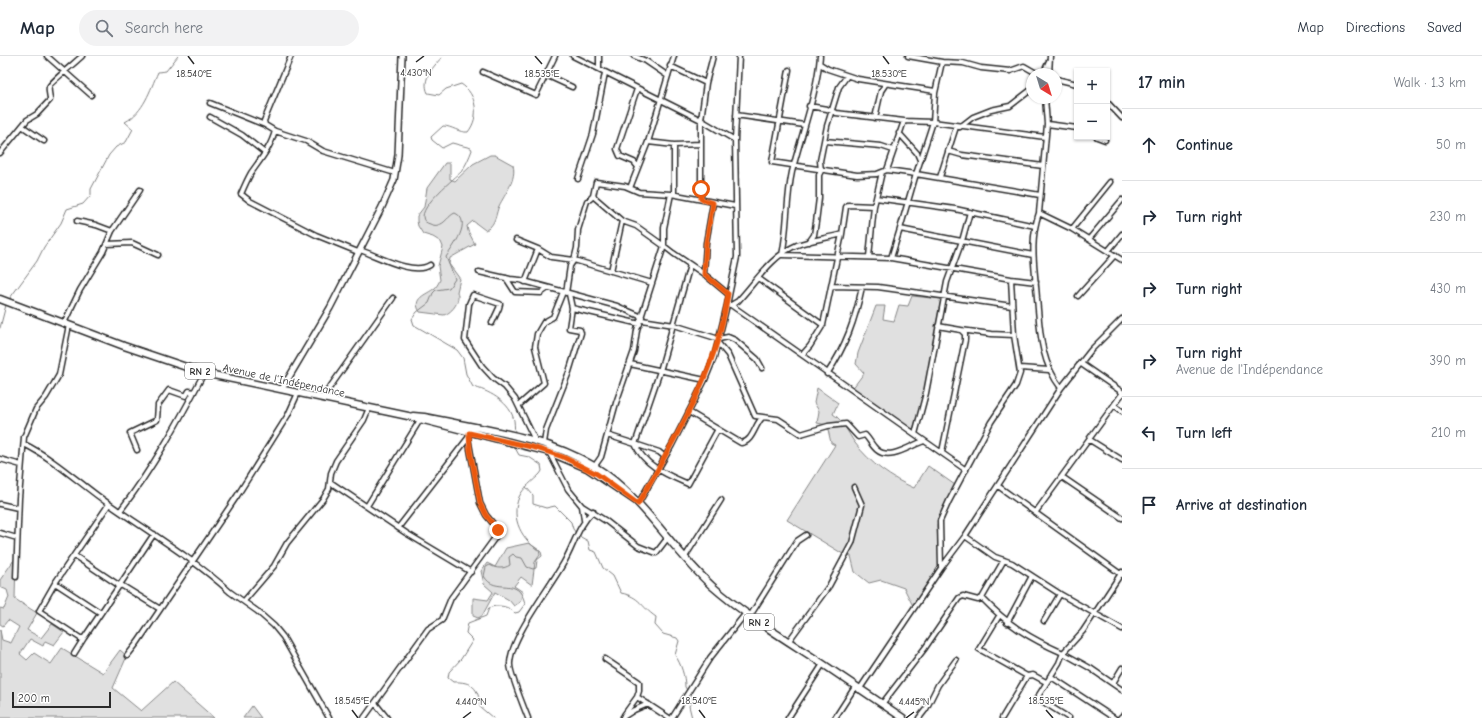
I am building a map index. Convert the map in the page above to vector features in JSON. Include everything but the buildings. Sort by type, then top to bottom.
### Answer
[{"type":"main road","name":"Avenue de l'Indépendance","points":[[0,299],[175,364],[204,373],[324,397],[408,416],[469,436],[511,443],[549,452],[587,468],[637,502]]},
{"type":"main road","name":"Avenue de l'Indépendance","points":[[408,416],[424,417],[535,440],[568,452],[594,467],[626,490],[711,585],[748,614],[788,642],[903,718]]},
{"type":"street","points":[[47,56],[91,95]]},
{"type":"street","points":[[0,154],[27,120],[35,116],[50,100],[49,88],[51,82],[65,72],[82,56]]},
{"type":"street","points":[[264,125],[264,121],[291,56]]},
{"type":"street","points":[[282,389],[330,308],[382,207],[394,180],[398,155],[402,56]]},
{"type":"street","points":[[483,72],[536,95],[555,56]]},
{"type":"street","points":[[573,56],[701,120],[735,140]]},
{"type":"street","points":[[599,56],[599,69]]},
{"type":"street","points":[[634,56],[641,57],[668,76]]},
{"type":"street","points":[[630,188],[648,142],[674,56]]},
{"type":"street","points":[[701,199],[701,120],[706,83],[713,56]]},
{"type":"street","points":[[637,502],[665,457],[704,380],[729,305],[728,294],[737,257],[735,140],[739,56]]},
{"type":"street","points":[[782,255],[794,166],[809,106],[819,77],[820,56]]},
{"type":"street","points":[[908,56],[942,62],[963,63],[981,68],[1010,71],[1024,66],[1028,68]]},
{"type":"street","points":[[1045,68],[1050,58]]},
{"type":"street","points":[[1049,68],[1050,58]]},
{"type":"street","points":[[891,258],[920,160],[933,122],[936,91],[942,62]]},
{"type":"street","points":[[820,64],[847,76],[885,85],[895,84],[936,91]]},
{"type":"street","points":[[670,66],[706,83]]},
{"type":"street","points":[[788,70],[772,162],[794,166],[817,167],[821,170],[857,175],[887,170],[940,177],[1013,192],[1040,195]]},
{"type":"street","points":[[578,178],[593,134],[605,73]]},
{"type":"street","points":[[546,75],[572,87]]},
{"type":"street","points":[[808,243],[814,235],[819,198],[819,175],[821,170],[820,161],[839,87],[847,76]]},
{"type":"street","points":[[1062,81],[1074,83]]},
{"type":"street","points":[[875,118],[881,91],[885,85]]},
{"type":"street","points":[[637,89],[617,149],[620,156],[634,162],[638,167]]},
{"type":"street","points":[[940,177],[948,151],[958,127],[973,117],[991,110],[1010,106],[1026,94]]},
{"type":"street","points":[[210,103],[275,131],[306,141],[323,151],[395,173]]},
{"type":"street","points":[[1045,104],[1047,124],[1039,213],[1035,226],[1033,255],[1040,336],[1049,370],[1061,388]]},
{"type":"street","points":[[1109,104],[1122,118]]},
{"type":"street","points":[[809,106],[875,118],[933,122],[958,127],[1045,137]]},
{"type":"street","points":[[736,115],[804,125]]},
{"type":"street","points":[[210,117],[242,135],[265,153]]},
{"type":"street","points":[[887,170],[904,121]]},
{"type":"street","points":[[1047,124],[1074,128]]},
{"type":"street","points":[[22,126],[44,141]]},
{"type":"street","points":[[275,131],[265,153],[250,175],[241,194],[250,201],[316,235],[409,268],[424,268],[430,265]]},
{"type":"street","points":[[899,132],[917,153],[920,160]]},
{"type":"street","points":[[825,141],[881,146],[893,150]]},
{"type":"street","points":[[648,142],[674,145],[701,144]]},
{"type":"street","points":[[594,467],[601,457],[608,435],[616,403],[630,364],[641,320],[664,246],[664,228],[672,194],[674,145]]},
{"type":"street","points":[[948,151],[962,155],[1043,166]]},
{"type":"street","points":[[869,257],[874,206],[882,172]]},
{"type":"street","points":[[519,405],[544,384],[544,376],[535,353],[537,334],[544,322],[553,317],[566,293],[570,266],[574,260],[578,230],[596,182],[630,188],[639,192],[672,194],[701,199],[713,203],[736,206]]},
{"type":"street","points":[[1072,229],[1110,182]]},
{"type":"street","points":[[16,577],[18,508],[24,437],[30,421],[60,374],[67,324],[80,290],[107,244],[112,231],[140,190]]},
{"type":"street","points":[[876,198],[970,212],[1035,226]]},
{"type":"street","points":[[590,199],[622,221],[636,226],[704,274],[728,294]]},
{"type":"street","points":[[1089,239],[1122,200]]},
{"type":"street","points":[[704,274],[706,243],[713,203]]},
{"type":"street","points":[[802,355],[810,346],[823,325],[832,286],[846,207],[848,205],[874,206]]},
{"type":"street","points":[[914,434],[926,393],[944,297],[970,212]]},
{"type":"street","points":[[1039,213],[1072,229],[1122,260]]},
{"type":"street","points":[[77,221],[112,231]]},
{"type":"street","points":[[610,271],[622,221]]},
{"type":"street","points":[[900,229],[1033,255]]},
{"type":"street","points":[[729,305],[749,290],[770,264],[797,245],[842,234]]},
{"type":"street","points":[[1108,251],[1122,234]]},
{"type":"street","points":[[516,240],[538,249],[551,257],[574,260],[652,283]]},
{"type":"street","points":[[107,244],[132,243],[158,254]]},
{"type":"street","points":[[525,282],[538,249]]},
{"type":"street","points":[[782,255],[891,258],[1036,282]]},
{"type":"street","points":[[1078,296],[1115,255]]},
{"type":"street","points":[[690,265],[660,371],[635,444],[643,458],[658,469],[688,484],[718,429]]},
{"type":"street","points":[[479,272],[525,282],[617,306],[641,320]]},
{"type":"street","points":[[506,278],[515,292],[541,293],[548,288]]},
{"type":"street","points":[[758,278],[823,325]]},
{"type":"street","points":[[941,568],[940,521],[991,422],[1016,385],[1020,373],[1014,335],[1011,279]]},
{"type":"street","points":[[832,286],[915,291],[944,297],[1012,306]]},
{"type":"street","points":[[827,374],[841,352],[848,337],[862,287]]},
{"type":"street","points":[[544,443],[546,430],[569,372],[581,333],[580,330],[570,328],[572,308],[566,293]]},
{"type":"street","points":[[492,323],[500,304],[473,295],[469,304],[465,340],[482,366],[493,378],[505,387],[519,405],[535,440]]},
{"type":"street","points":[[324,397],[393,298]]},
{"type":"street","points":[[729,305],[966,470]]},
{"type":"street","points":[[572,308],[674,325],[718,341],[728,354],[755,416],[762,418],[773,417],[800,434],[828,426],[846,424],[858,437],[866,435],[876,450],[882,453],[891,454],[924,440]]},
{"type":"street","points":[[835,718],[965,536],[1061,388],[1080,363],[1122,319]]},
{"type":"street","points":[[938,326],[991,334],[1014,335]]},
{"type":"street","points":[[942,452],[965,340],[965,334],[961,330]]},
{"type":"street","points":[[718,341],[728,338],[735,340],[752,354],[762,368]]},
{"type":"street","points":[[1036,513],[1090,440],[1122,393],[1080,363]]},
{"type":"street","points":[[630,364],[704,380]]},
{"type":"street","points":[[1020,368],[1049,370]]},
{"type":"street","points":[[120,511],[144,480],[204,373]]},
{"type":"street","points":[[137,450],[130,433],[157,420],[158,405],[170,390],[186,396],[189,392],[194,392]]},
{"type":"street","points":[[127,656],[192,563],[288,415],[298,393]]},
{"type":"street","points":[[1114,405],[1122,411]]},
{"type":"street","points":[[244,600],[274,566],[287,543],[323,499],[329,489],[331,473],[336,461],[364,420],[369,408]]},
{"type":"street","points":[[689,412],[741,443],[745,443],[762,418]]},
{"type":"street","points":[[367,506],[420,420]]},
{"type":"street","points":[[608,435],[659,452],[665,457]]},
{"type":"street","points":[[398,528],[469,436]]},
{"type":"street","points":[[364,718],[428,629],[442,620],[452,598],[489,547],[498,530],[486,515],[480,503],[469,436]]},
{"type":"street","points":[[1090,440],[1122,460]]},
{"type":"street","points":[[24,444],[46,455],[109,504],[154,534],[244,600],[274,626],[283,637],[329,718]]},
{"type":"street","points":[[549,452],[568,489],[582,506],[593,511],[638,546],[654,553],[660,549],[666,540],[666,535]]},
{"type":"street","points":[[0,459],[21,465]]},
{"type":"street","points":[[1062,477],[1122,518]]},
{"type":"street","points":[[330,482],[398,528],[471,572]]},
{"type":"street","points":[[998,486],[1121,574],[1083,631],[1063,653],[1037,698],[1069,718]]},
{"type":"street","points":[[788,642],[829,586],[852,543],[862,505],[854,487]]},
{"type":"street","points":[[685,557],[721,500]]},
{"type":"street","points":[[0,504],[18,508]]},
{"type":"street","points":[[84,638],[80,638],[39,611],[55,583],[75,556],[109,504]]},
{"type":"street","points":[[582,506],[584,520]]},
{"type":"street","points":[[528,718],[510,667],[512,650],[518,637],[564,564],[584,520],[593,511]]},
{"type":"street","points":[[0,533],[17,538]]},
{"type":"street","points":[[74,654],[154,534]]},
{"type":"street","points":[[637,697],[671,718],[710,658],[748,614],[797,541],[806,535]]},
{"type":"street","points":[[965,536],[995,557],[1012,563],[1060,594],[1122,629]]},
{"type":"street","points":[[75,556],[160,609]]},
{"type":"street","points":[[882,704],[925,648],[959,598],[963,596],[978,600],[982,598],[1004,560]]},
{"type":"street","points":[[1006,622],[1032,576]]},
{"type":"street","points":[[55,583],[101,614]]},
{"type":"street","points":[[1044,621],[1060,594]]},
{"type":"street","points":[[982,598],[1006,622],[1034,640],[1063,653],[1122,690]]},
{"type":"street","points":[[999,616],[979,649],[1027,676],[1033,675],[1046,682]]},
{"type":"street","points":[[605,659],[639,682],[640,691],[622,717]]},
{"type":"street","points":[[919,718],[926,709],[938,685],[956,660]]},
{"type":"street","points":[[788,718],[823,664]]},
{"type":"street","points":[[1113,683],[1122,668]]},
{"type":"street","points":[[1002,718],[1027,676]]},
{"type":"street","points":[[1050,676],[1114,718]]},
{"type":"street","points":[[375,703],[387,718]]},
{"type":"street","points":[[622,717],[648,704]]},
{"type":"shaded area","points":[[490,155],[495,155],[513,165],[514,170],[512,181],[499,206],[494,222],[489,229],[485,230],[473,221],[467,226],[475,244],[450,258],[449,264],[460,279],[457,292],[458,299],[453,309],[444,315],[420,312],[417,303],[418,300],[435,288],[440,280],[438,266],[443,247],[441,242],[433,237],[423,234],[418,226],[417,216],[424,207],[427,188],[445,163],[450,163],[450,179],[455,181],[473,164]]},
{"type":"shaded area","points":[[912,296],[941,299],[923,396],[913,430],[852,389],[864,373],[856,364],[858,353],[876,306],[885,306],[883,319],[894,321],[899,305],[908,306]]},
{"type":"shaded area","points":[[817,388],[838,403],[833,414],[843,423],[861,451],[882,470],[897,480],[914,488],[928,466],[955,485],[942,509],[937,525],[939,567],[913,606],[904,588],[881,580],[869,583],[855,572],[851,556],[843,554],[787,520],[835,445],[831,443],[827,425],[817,423],[819,411],[814,403]]},
{"type":"shaded area","points":[[529,543],[539,550],[540,555],[535,562],[532,585],[521,577],[514,586],[523,592],[520,602],[514,606],[509,600],[495,592],[482,616],[478,618],[473,616],[473,598],[488,600],[493,592],[484,584],[481,571],[487,563],[495,567],[506,548]]},
{"type":"shaded area","points":[[16,557],[15,599],[37,613],[27,630],[41,638],[52,624],[64,632],[54,645],[45,641],[43,646],[30,639],[20,654],[27,660],[34,653],[51,664],[62,648],[103,673],[120,650],[127,656],[113,688],[141,711],[173,682],[214,718],[0,718],[0,630],[2,640],[11,643],[19,627],[8,620],[3,626],[0,624],[0,608],[4,609],[9,597],[7,590],[0,587],[0,580]]},
{"type":"shaded area","points":[[252,706],[261,718],[243,718]]},
{"type":"waterway","points":[[10,298],[37,261],[44,247],[61,223],[67,209],[83,204],[91,195],[91,189],[109,155],[116,147],[126,142],[133,129],[125,122],[132,118],[142,107],[158,72],[166,71],[178,56]]},
{"type":"waterway","points":[[443,56],[432,68],[427,78],[426,88],[428,93],[439,95],[446,89],[461,84],[471,94],[475,106],[474,120],[468,132],[443,126],[431,137],[432,140],[442,148],[452,143],[471,148],[472,150],[461,172],[442,189],[427,206],[423,214],[424,220],[435,225],[443,223],[455,213],[460,217],[462,222],[460,234],[446,257],[455,279],[449,288],[436,290],[433,293],[429,303],[417,312],[412,319],[414,325],[457,350],[463,358],[466,374],[473,387],[496,397],[507,406],[514,420],[515,433]]},
{"type":"waterway","points":[[0,328],[6,305]]},
{"type":"waterway","points":[[493,718],[480,707],[476,690],[470,684],[453,682],[448,678],[449,672],[461,659],[473,640],[466,633],[468,623],[486,616],[489,608],[499,606],[506,607],[515,613],[519,612],[525,604],[522,595],[518,590],[512,587],[494,585],[489,582],[484,576],[486,567],[490,565],[497,568],[508,566],[510,565],[509,557],[513,554],[516,557],[522,558],[527,567],[533,569],[536,568],[537,560],[542,556],[541,552],[523,535],[517,521],[516,513],[519,497],[540,474],[542,471],[541,465],[529,457],[519,455],[514,446]]},
{"type":"waterway","points":[[526,487],[533,495],[533,504],[546,508],[555,506],[571,522],[576,533]]},
{"type":"waterway","points":[[579,536],[588,541],[590,550],[596,552],[603,568],[613,576],[621,593],[637,599],[656,617],[655,625],[663,634],[677,638],[679,641],[675,655],[682,670],[685,687],[687,690]]},
{"type":"waterway","points":[[691,693],[693,699],[689,706],[692,718]]},
{"type":"route","points":[[498,530],[481,507],[468,438],[469,433],[536,448],[563,457],[597,474],[632,500],[636,501],[638,504],[641,499],[672,445],[714,358],[727,305],[728,294],[704,274],[704,256],[713,203],[701,199],[701,189]]}]
